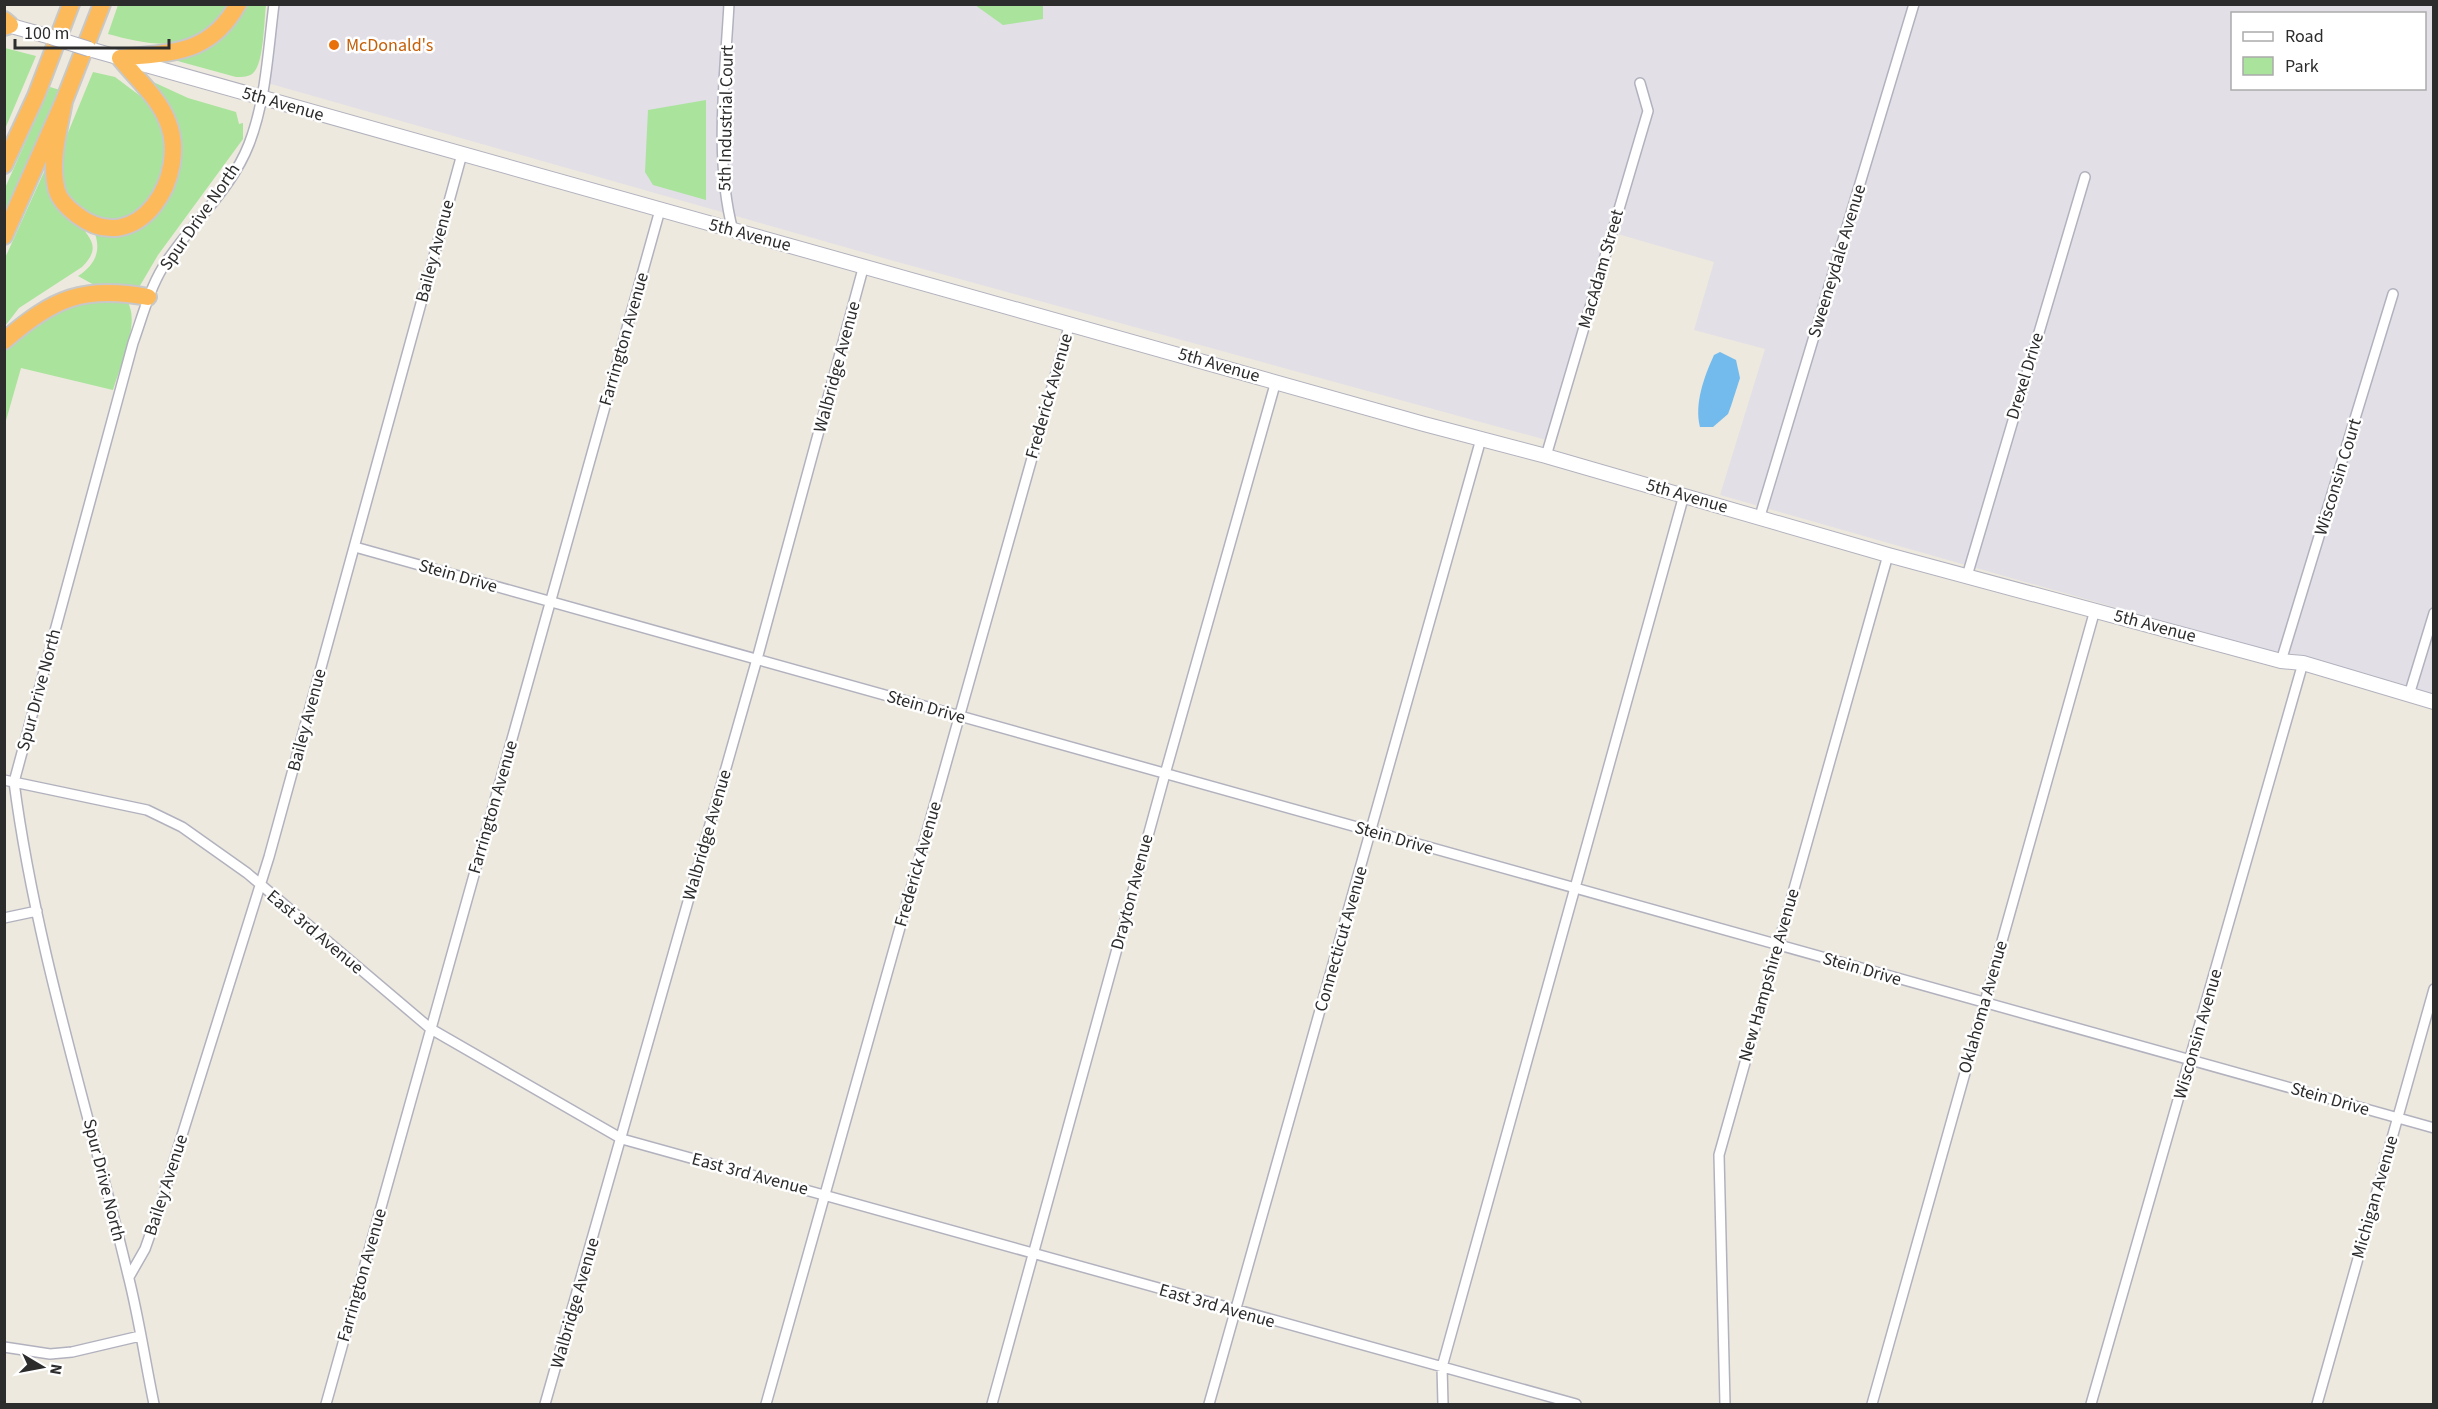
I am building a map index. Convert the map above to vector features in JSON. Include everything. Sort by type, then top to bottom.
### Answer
[{"type":"highway","points":[[4,236],[64,101],[102,4]]},
{"type":"highway","points":[[120,58],[175,52],[197,46],[215,36],[229,21],[238,4]]},
{"type":"highway","points":[[4,165],[36,96],[69,8]]},
{"type":"highway","points":[[64,101],[54,155],[54,174],[58,193],[68,208],[84,220],[102,226],[120,227],[138,220],[154,207],[167,186],[173,163],[172,141],[167,120],[157,102],[120,58]]},
{"type":"highway","points":[[4,140],[36,96]]},
{"type":"highway","points":[[4,341],[63,300],[86,293],[128,293],[148,297]]},
{"type":"main road","name":"5th Avenue","points":[[6,24],[733,231],[864,265],[1760,516],[1888,555],[2281,661],[2303,663],[2433,702]]},
{"type":"street","name":"Spur Drive North","points":[[154,1404],[129,1277],[37,911],[9,781],[148,297],[163,267],[236,171],[249,144],[262,98],[274,4]]},
{"type":"street","name":"5th Industrial Court","points":[[729,4],[723,104],[725,202],[733,231]]},
{"type":"street","name":"Sweeneydale Avenue","points":[[1760,516],[1914,4]]},
{"type":"street","name":"MacAdam Street","points":[[1546,456],[1648,111],[1640,82]]},
{"type":"street","name":"Bailey Avenue","points":[[129,1277],[145,1249],[158,1212],[261,885],[462,154]]},
{"type":"street","name":"Drexel Drive","points":[[1967,576],[2085,177]]},
{"type":"street","name":"Farrington Avenue","points":[[326,1404],[660,210]]},
{"type":"street","name":"Walbridge Avenue","points":[[545,1404],[757,659],[864,265]]},
{"type":"street","name":"Wisconsin Court","points":[[2281,661],[2393,294]]},
{"type":"street","name":"Frederick Avenue","points":[[766,1404],[1070,323]]},
{"type":"street","name":"Drayton Avenue","points":[[992,1404],[1165,774],[1276,381]]},
{"type":"street","name":"Connecticut Avenue","points":[[1209,1404],[1481,439]]},
{"type":"street","points":[[1443,1404],[1442,1367],[1684,495]]},
{"type":"street","name":"Stein Drive","points":[[355,547],[2433,1128]]},
{"type":"street","name":"New Hampshire Avenue","points":[[1725,1404],[1719,1155],[1888,555]]},
{"type":"street","name":"Oklahoma Avenue","points":[[1872,1404],[2095,610]]},
{"type":"street","points":[[2409,695],[2433,613]]},
{"type":"street","name":"Wisconsin Avenue","points":[[2091,1404],[2303,663]]},
{"type":"street","name":"East 3rd Avenue","points":[[9,781],[147,810],[182,827],[261,885],[431,1029],[622,1139],[1576,1404]]},
{"type":"street","points":[[4,918],[37,911]]},
{"type":"street","name":"Michigan Avenue","points":[[2317,1404],[2433,989]]},
{"type":"street","points":[[4,1347],[50,1354],[72,1352],[141,1336]]},
{"type":"shaded area","points":[[276,4],[2433,5],[2433,698],[1720,495],[1765,349],[1694,330],[1714,262],[1611,232],[1550,441],[894,261],[264,82]]},
{"type":"green space","points":[[118,5],[233,5],[209,33],[184,42],[159,44],[108,34]]},
{"type":"green space","points":[[243,5],[266,5],[262,50],[257,67],[252,74],[236,77],[174,60],[173,56]]},
{"type":"green space","points":[[975,5],[1043,5],[1043,19],[1003,25]]},
{"type":"green space","points":[[4,48],[36,56],[5,129]]},
{"type":"green space","points":[[93,72],[115,77],[147,101],[150,99],[169,140],[162,186],[132,218],[113,223],[92,220],[65,198],[60,152]]},
{"type":"green space","points":[[151,81],[188,98],[236,112],[239,124],[243,123],[243,139],[158,255],[138,289],[96,286],[78,276],[89,267],[95,257],[97,245],[94,231],[113,233],[176,178],[160,92],[148,82]]},
{"type":"green space","points":[[50,87],[60,90],[5,216],[5,188]]},
{"type":"green space","points":[[706,100],[706,200],[653,185],[645,172],[648,110]]},
{"type":"green space","points":[[44,172],[51,174],[73,214],[89,236],[93,247],[92,253],[82,267],[19,308],[5,326],[5,258]]},
{"type":"green space","points":[[90,297],[127,301],[131,310],[131,332],[113,390],[21,368],[5,424],[5,349],[58,309]]},
{"type":"water","points":[[1720,352],[1736,360],[1740,378],[1728,414],[1713,427],[1700,427],[1698,409],[1701,391],[1714,355]]},
{"type":"place","name":"McDonald's","points":[[334,45]]}]
